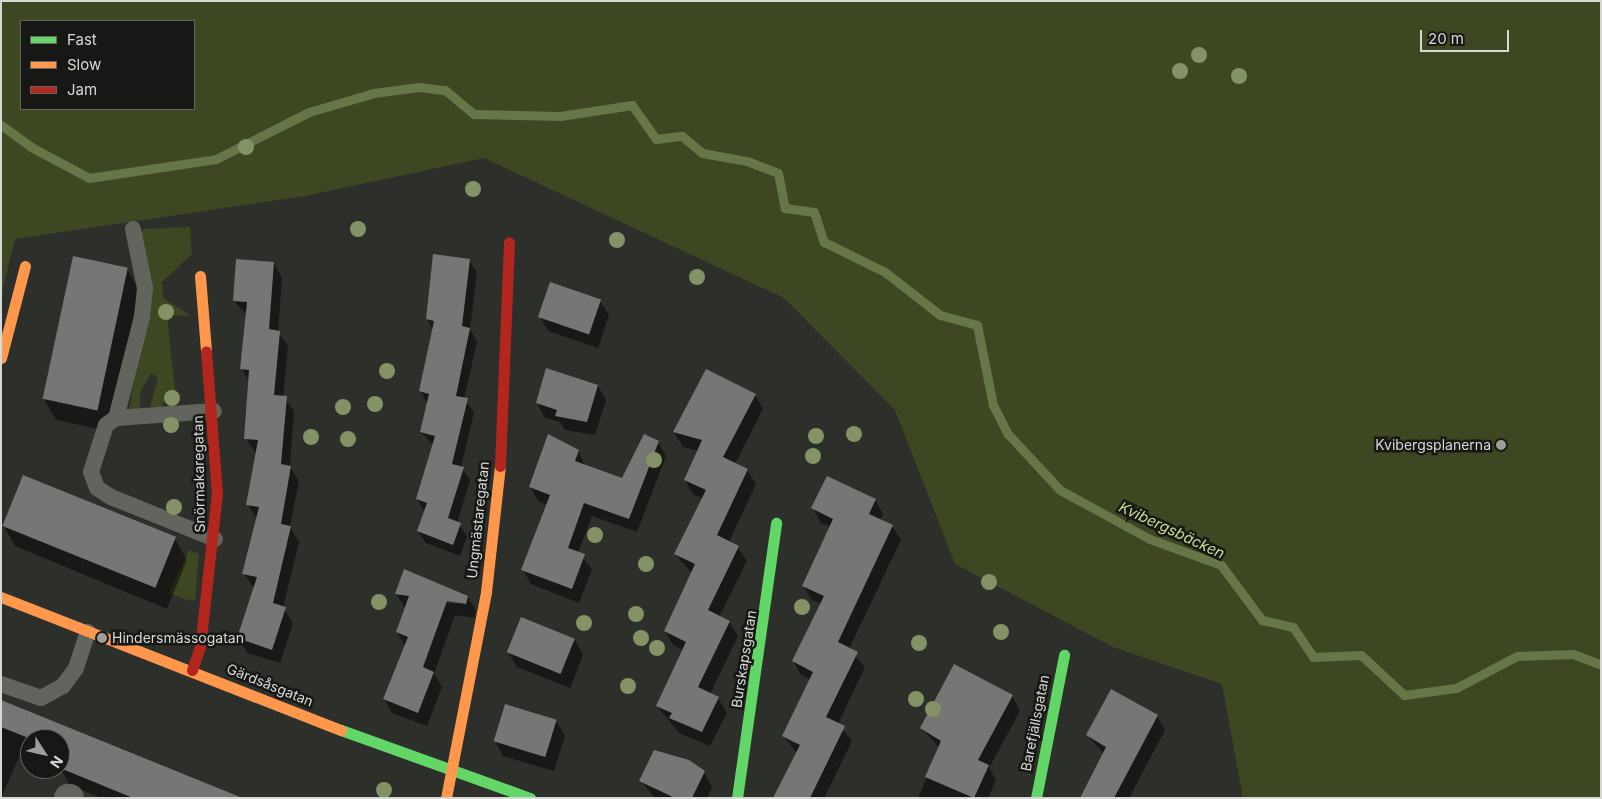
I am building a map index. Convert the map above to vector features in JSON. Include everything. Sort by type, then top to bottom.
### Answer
[{"type":"street","name":"Ungmästaregatan","points":[[446,798],[466,711],[494,524],[509,242]]},
{"type":"street","points":[[1,358],[25,266]]},
{"type":"street","name":"Snörmakaregatan","points":[[192,670],[200,647],[215,539],[214,411],[200,276]]},
{"type":"street","name":"Burskapsgatan","points":[[737,798],[776,523]]},
{"type":"street","name":"Gärdsåsgatan","points":[[1,597],[452,773],[530,798]]},
{"type":"street","name":"Barefjällsgatan","points":[[1036,798],[1064,655]]},
{"type":"lane","points":[[116,418],[142,317],[145,288],[133,229]]},
{"type":"lane","points":[[214,411],[116,418],[106,425],[91,472],[97,488],[215,539]]},
{"type":"lane","points":[[1,684],[41,698],[64,686],[76,668],[88,632]]},
{"type":"green space","points":[[1,1],[1601,1],[1601,798],[1243,798],[1222,684],[1113,647],[955,564],[895,410],[784,298],[484,158],[305,196],[15,239],[1,296]]},
{"type":"green space","points":[[190,227],[192,254],[162,282],[163,298],[191,316],[167,315],[175,392],[167,394],[162,407],[150,407],[158,378],[151,373],[140,393],[140,408],[129,410],[142,333],[141,233],[144,229]]},
{"type":"green space","points":[[189,550],[199,554],[195,600],[190,601],[169,593]]},
{"type":"building","points":[[433,254],[470,259],[462,326],[470,328],[456,396],[468,398],[452,464],[464,467],[448,518],[461,523],[453,545],[417,531],[427,503],[416,499],[435,436],[420,432],[429,394],[419,391],[434,321],[426,319]]},
{"type":"building","points":[[73,256],[128,268],[97,410],[43,399]]},
{"type":"building","points":[[236,259],[274,262],[269,329],[280,331],[274,395],[287,396],[281,464],[291,466],[281,524],[291,526],[273,603],[286,607],[272,650],[237,638],[257,577],[242,574],[259,507],[246,505],[258,440],[244,439],[249,370],[240,369],[247,302],[233,301]]},
{"type":"building","points":[[550,282],[601,300],[589,335],[538,317]]},
{"type":"building","points":[[546,368],[598,385],[587,422],[555,416],[557,410],[536,403]]},
{"type":"building","points":[[706,369],[756,394],[723,457],[748,469],[717,535],[739,546],[708,610],[730,621],[698,687],[719,697],[702,732],[669,718],[672,713],[656,706],[686,642],[664,631],[695,564],[674,554],[706,490],[684,480],[702,440],[673,432]]},
{"type":"building","points":[[548,434],[579,450],[575,461],[622,478],[644,434],[659,441],[629,519],[584,503],[568,548],[585,554],[572,589],[521,570],[550,495],[529,487]]},
{"type":"building","points":[[23,475],[176,537],[155,588],[2,526]]},
{"type":"building","points":[[827,476],[876,499],[869,514],[893,525],[838,642],[858,652],[826,717],[845,726],[810,798],[773,798],[800,745],[782,736],[813,672],[792,661],[824,596],[802,586],[833,519],[811,508]]},
{"type":"building","points":[[404,569],[468,596],[466,604],[447,601],[423,667],[434,672],[418,713],[383,699],[408,637],[396,632],[409,596],[395,594]]},
{"type":"building","points":[[521,617],[575,639],[561,674],[507,652]]},
{"type":"building","points":[[954,664],[1013,695],[978,760],[989,765],[974,798],[925,777],[941,741],[920,728]]},
{"type":"building","points":[[1111,689],[1158,715],[1114,798],[1080,798],[1106,747],[1086,735]]},
{"type":"building","points":[[1,700],[240,798],[133,798],[70,772],[70,729],[20,729],[20,735],[1,727]]},
{"type":"building","points":[[505,704],[557,720],[545,757],[494,741]]},
{"type":"building","points":[[654,750],[689,760],[705,771],[692,798],[675,798],[639,781]]},
{"type":"waterway","name":"Kvibergsbäcken","points":[[1,125],[31,147],[89,178],[216,159],[309,112],[374,93],[419,87],[445,90],[474,114],[560,116],[632,105],[656,139],[682,136],[702,153],[747,161],[778,173],[785,208],[814,212],[824,242],[885,272],[940,315],[977,325],[993,405],[1008,434],[1060,490],[1150,539],[1221,565],[1262,620],[1293,627],[1313,657],[1361,655],[1404,695],[1456,688],[1517,656],[1573,654],[1601,665]]},
{"type":"traffic: fast","points":[[737,798],[776,523]]},
{"type":"traffic: fast","points":[[1036,798],[1064,655]]},
{"type":"traffic: fast","points":[[341,730],[530,798]]},
{"type":"traffic: slow","points":[[1,358],[25,266]]},
{"type":"traffic: slow","points":[[200,276],[206,351]]},
{"type":"traffic: slow","points":[[446,798],[486,592],[500,466]]},
{"type":"traffic: slow","points":[[1,597],[341,730]]},
{"type":"traffic: jam","points":[[500,466],[509,242]]},
{"type":"traffic: jam","points":[[192,670],[200,647],[217,494],[206,351]]},
{"type":"place","name":"Kvibergsplanerna","points":[[1501,445]]},
{"type":"place","name":"Hindersmässogatan","points":[[102,638]]}]
